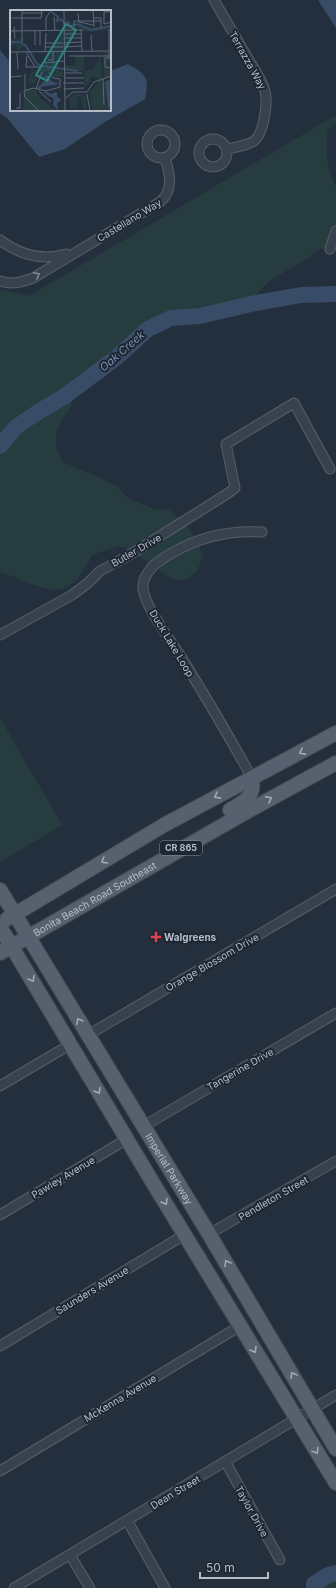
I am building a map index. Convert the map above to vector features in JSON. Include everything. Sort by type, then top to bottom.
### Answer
[{"type":"main road","name":"CR 865","points":[[0,923],[164,825],[336,733]]},
{"type":"main road","name":"Bonita Beach Road Southeast","points":[[6,949],[164,858],[336,763]]},
{"type":"main road","points":[[164,858],[179,840],[243,803],[250,795],[253,787],[252,778]]},
{"type":"main road","name":"Imperial Parkway","points":[[0,890],[209,1234],[336,1449]]},
{"type":"main road","points":[[0,928],[6,949],[71,1044],[184,1235],[336,1483]]},
{"type":"street","name":"Terrazza Way","points":[[214,0],[260,79],[265,92],[266,103],[263,125],[255,140],[227,150]]},
{"type":"street","name":"Castellano Way","points":[[0,281],[11,283],[26,281],[165,198],[170,188],[170,182],[165,158]]},
{"type":"street","points":[[330,249],[336,231]]},
{"type":"street","name":"Castellano Way","points":[[0,240],[22,253],[36,257],[62,255],[77,250]]},
{"type":"street","name":"Butler Drive","points":[[0,635],[72,594],[88,583],[100,570],[128,556],[178,526],[235,488],[226,444],[294,403],[330,469]]},
{"type":"street","name":"Duck Lake Loop","points":[[252,778],[217,716],[153,613],[143,589],[143,582],[149,571],[158,562],[187,544],[207,537],[243,531],[262,532]]},
{"type":"street","name":"Orange Blossom Drive","points":[[88,1035],[336,889]]},
{"type":"street","name":"Tangerine Drive","points":[[144,1126],[336,1013]]},
{"type":"street","points":[[0,1086],[71,1044]]},
{"type":"street","name":"Pawley Avenue","points":[[0,1214],[127,1138]]},
{"type":"street","name":"Pendleton Street","points":[[209,1234],[336,1161]]},
{"type":"street","name":"Saunders Avenue","points":[[0,1346],[184,1235]]},
{"type":"street","name":"McKenna Avenue","points":[[0,1471],[240,1326]]},
{"type":"street","name":"Dean Street","points":[[14,1588],[336,1395]]},
{"type":"street","name":"Taylor Drive","points":[[225,1461],[280,1560]]},
{"type":"street","points":[[127,1520],[165,1588]]},
{"type":"street","points":[[70,1555],[90,1588]]},
{"type":"green space","points":[[336,115],[336,123],[327,131],[327,159],[332,179],[336,186],[336,247],[319,249],[308,258],[271,280],[250,302],[238,310],[224,314],[178,321],[167,325],[134,343],[83,380],[73,393],[71,407],[62,419],[56,433],[56,449],[63,462],[118,487],[128,498],[154,509],[169,510],[181,520],[191,531],[198,543],[203,557],[197,571],[186,580],[172,579],[133,552],[119,546],[92,555],[75,581],[67,587],[58,589],[48,589],[0,572],[0,289],[29,296]]},
{"type":"green space","points":[[0,718],[62,825],[0,862]]},
{"type":"green space","points":[[336,1571],[336,1588],[306,1588],[334,1572]]},
{"type":"water","points":[[318,0],[336,0],[336,28]]},
{"type":"water","points":[[0,50],[10,62],[10,111],[111,111],[111,71],[128,64],[143,74],[146,81],[147,86],[145,99],[105,122],[65,149],[39,157],[7,118],[0,113]]},
{"type":"waterway","name":"Oak Creek","points":[[0,446],[16,427],[65,396],[117,357],[148,329],[171,318],[200,316],[251,304],[301,295],[336,294]]},
{"type":"waterway","points":[[314,1588],[314,1584],[328,1575],[336,1573]]},
{"type":"place","name":"Walgreens","points":[[156,937]]}]
